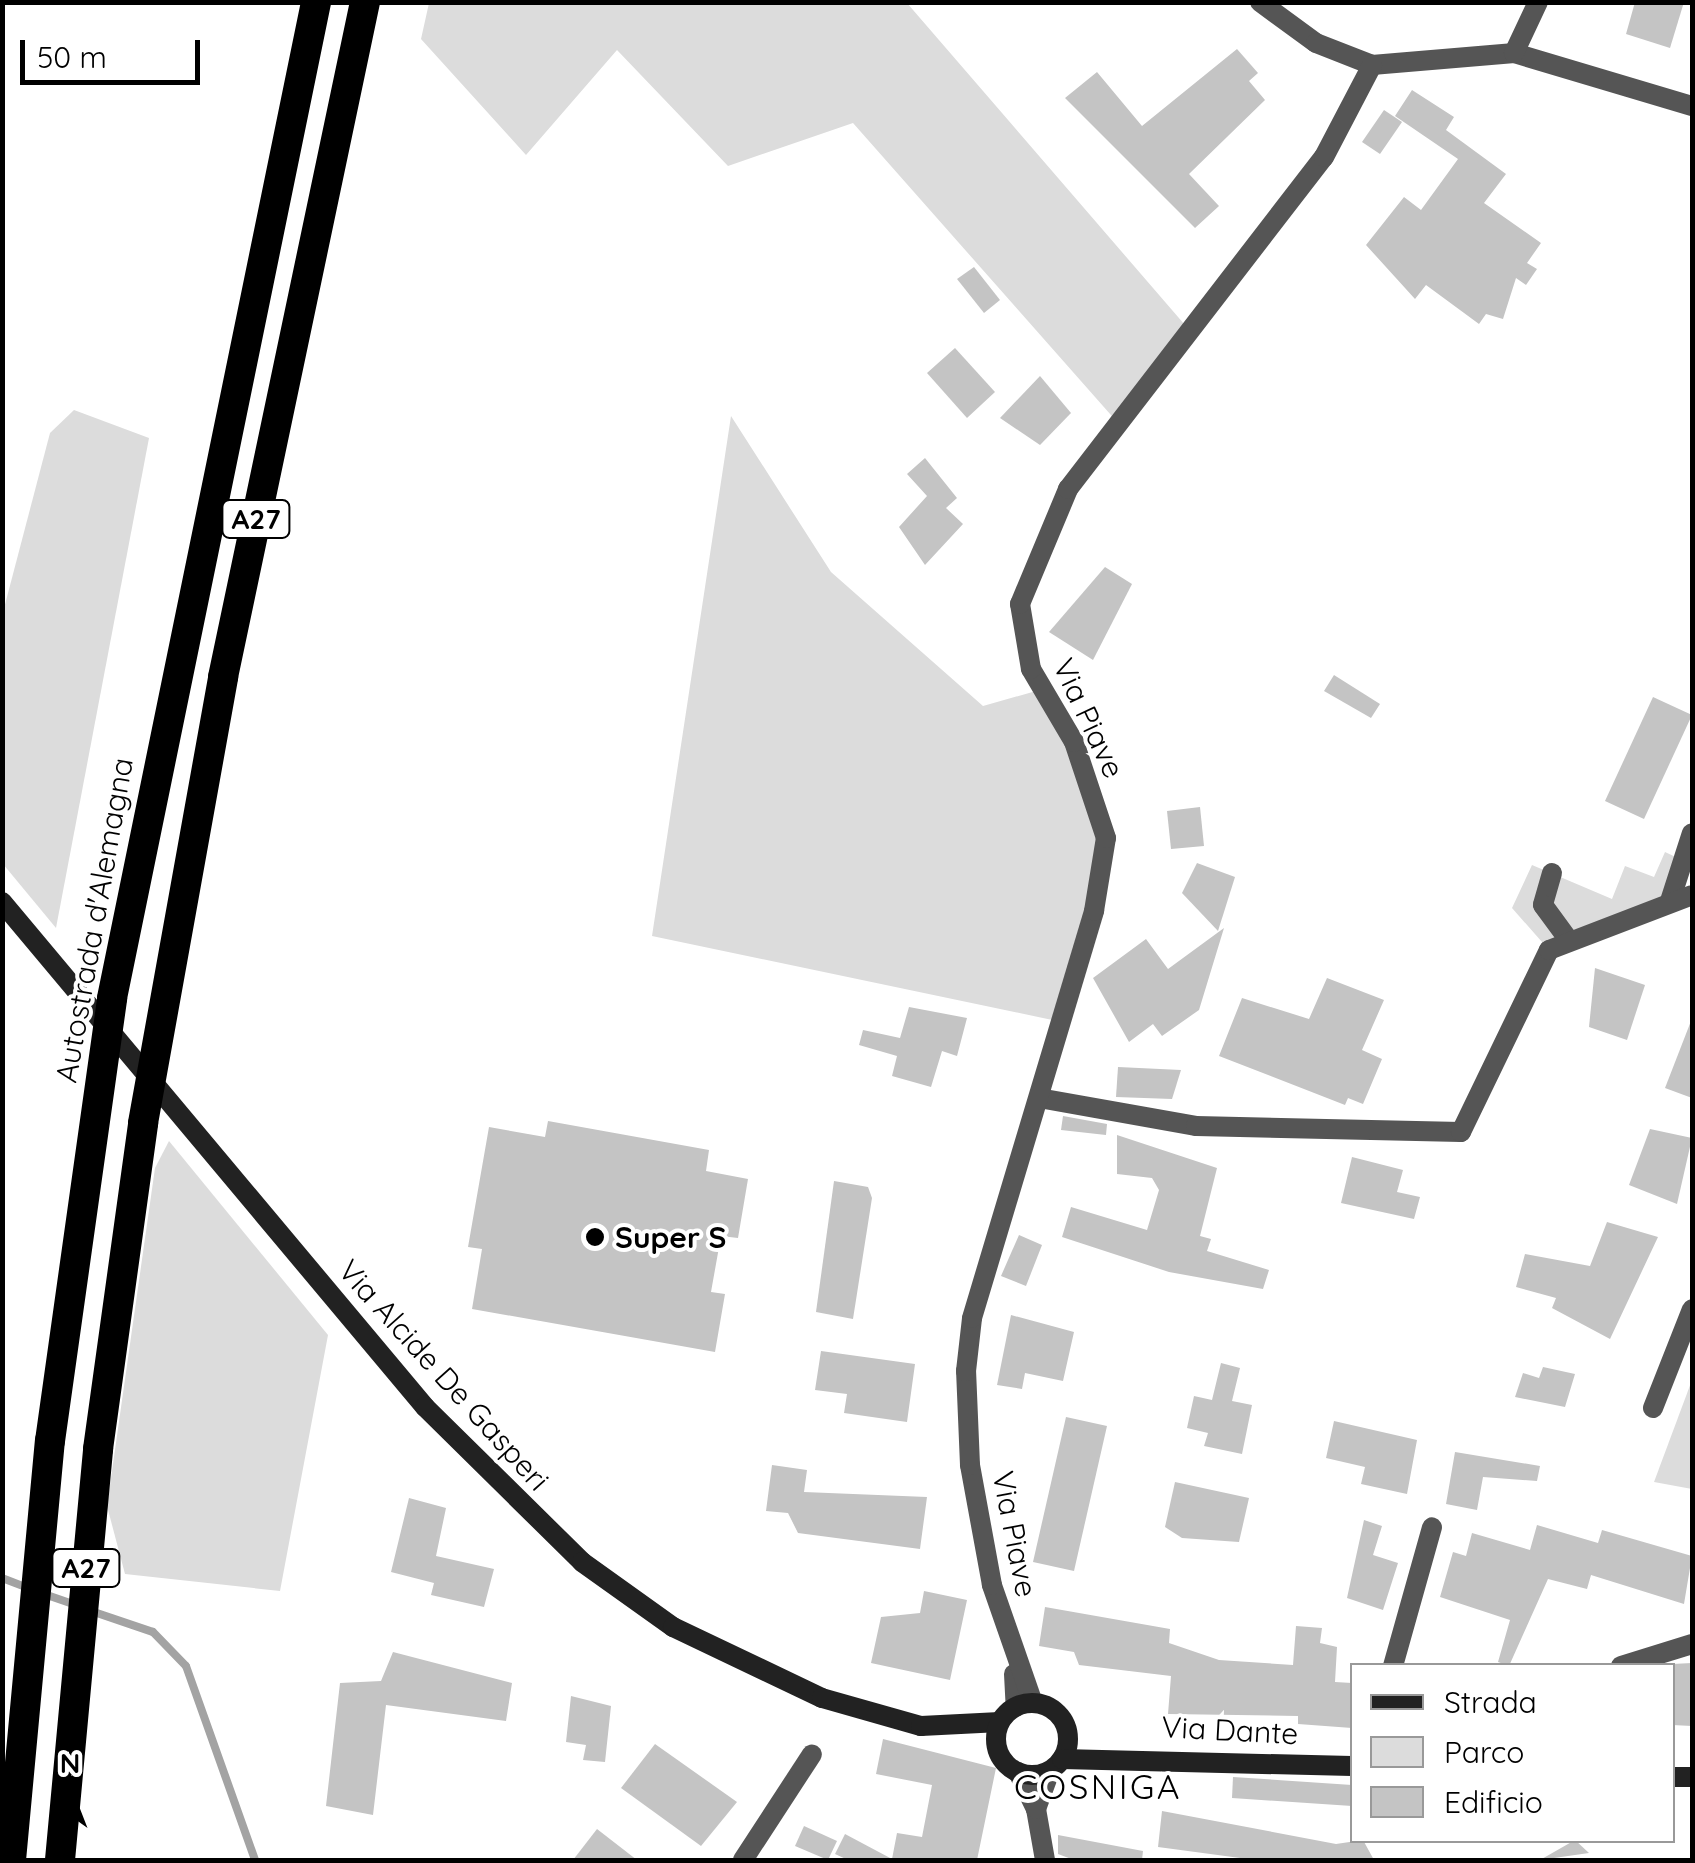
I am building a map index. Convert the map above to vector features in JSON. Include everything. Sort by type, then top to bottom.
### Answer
[{"type":"highway","name":"Autostrada d'Alemagna","points":[[11,1860],[46,1478],[112,998],[316,2]]},
{"type":"highway","name":"A27","points":[[60,1860],[94,1486],[142,1124],[365,2]]},
{"type":"street","points":[[1260,2],[1316,42],[1372,65],[1514,52],[1692,106]]},
{"type":"street","points":[[1514,52],[1538,2]]},
{"type":"street","name":"Via Piave","points":[[1024,1705],[979,1516],[966,1371],[972,1318],[1039,1098],[1106,838],[1074,742],[1020,632],[1030,564],[1084,467],[1324,157],[1372,65]]},
{"type":"street","points":[[1670,901],[1692,833]]},
{"type":"street","points":[[1552,873],[1543,905],[1568,938]]},
{"type":"street","points":[[1039,1098],[1196,1126],[1461,1132],[1500,1066],[1527,983],[1568,938],[1692,895]]},
{"type":"street","name":"Via Alcide De Gasperi","points":[[2,902],[425,1407],[540,1527],[673,1628],[768,1676],[848,1707],[957,1728],[1000,1722]]},
{"type":"street","points":[[1652,1408],[1692,1309]]},
{"type":"street","points":[[1394,1663],[1432,1527]]},
{"type":"street","points":[[1630,1663],[1692,1644]]},
{"type":"street","points":[[1036,1809],[1068,1732],[1055,1712],[1024,1705],[1000,1722],[999,1755],[1018,1772],[1036,1809],[1043,1860]]},
{"type":"street","name":"Via Alcide De Gasperi","points":[[957,1728],[999,1755]]},
{"type":"street","name":"Via Dante","points":[[1068,1732],[1106,1753]]},
{"type":"street","name":"Via Dante","points":[[1056,1765],[1106,1753],[1350,1766]]},
{"type":"street","points":[[743,1860],[812,1754]]},
{"type":"street","points":[[1018,1772],[1056,1765]]},
{"type":"green space","points":[[429,3],[907,3],[1191,332],[1118,423],[853,123],[728,166],[617,50],[526,155],[421,39]]},
{"type":"green space","points":[[74,410],[149,438],[56,928],[3,864],[2,616],[50,433]]},
{"type":"green space","points":[[731,416],[831,572],[983,706],[1043,689],[1103,820],[1062,1022],[652,936]]},
{"type":"green space","points":[[1665,852],[1680,859],[1670,901],[1549,950],[1512,908],[1532,865],[1612,899],[1625,866],[1654,877]]},
{"type":"green space","points":[[169,1141],[328,1335],[280,1591],[125,1574],[107,1506],[155,1168]]},
{"type":"green space","points":[[1692,1380],[1692,1489],[1654,1482]]},
{"type":"building","points":[[1635,2],[1684,2],[1670,48],[1626,34]]},
{"type":"building","points":[[1237,49],[1258,73],[1249,81],[1265,100],[1189,174],[1219,206],[1195,228],[1065,98],[1097,72],[1142,126]]},
{"type":"building","points":[[1412,90],[1454,117],[1446,130],[1506,174],[1484,203],[1541,243],[1527,263],[1537,269],[1526,285],[1516,278],[1503,319],[1486,314],[1479,324],[1426,285],[1415,299],[1366,245],[1404,197],[1421,210],[1458,159],[1395,116]]},
{"type":"building","points":[[1384,110],[1402,122],[1380,154],[1362,142]]},
{"type":"building","points":[[974,267],[1000,300],[984,313],[957,279]]},
{"type":"building","points":[[955,348],[995,392],[967,418],[927,373]]},
{"type":"building","points":[[1040,376],[1071,413],[1040,445],[1000,418]]},
{"type":"building","points":[[925,458],[957,498],[946,508],[963,524],[925,565],[899,527],[927,496],[907,474]]},
{"type":"building","points":[[1105,567],[1132,584],[1093,660],[1049,632]]},
{"type":"building","points":[[1334,675],[1380,704],[1371,718],[1324,691]]},
{"type":"building","points":[[1653,697],[1692,715],[1644,819],[1605,801]]},
{"type":"building","points":[[1200,807],[1204,846],[1171,849],[1167,811]]},
{"type":"building","points":[[1197,863],[1235,877],[1218,931],[1182,893]]},
{"type":"building","points":[[1224,928],[1199,1010],[1162,1036],[1153,1024],[1129,1042],[1093,978],[1146,939],[1168,969]]},
{"type":"building","points":[[1595,968],[1645,985],[1627,1040],[1589,1027]]},
{"type":"building","points":[[1327,978],[1384,1000],[1362,1050],[1382,1059],[1363,1104],[1348,1098],[1345,1105],[1219,1056],[1242,998],[1309,1019]]},
{"type":"building","points":[[909,1007],[967,1018],[957,1056],[942,1051],[931,1087],[892,1076],[897,1056],[859,1045],[863,1030],[900,1038]]},
{"type":"building","points":[[1692,1021],[1692,1098],[1665,1088]]},
{"type":"building","points":[[1118,1067],[1181,1070],[1172,1099],[1116,1097]]},
{"type":"building","points":[[1063,1116],[1107,1124],[1106,1135],[1061,1130]]},
{"type":"building","name":"Super S","points":[[548,1121],[709,1150],[706,1171],[748,1179],[738,1238],[721,1236],[711,1292],[725,1294],[715,1352],[472,1309],[482,1249],[468,1247],[489,1127],[545,1137]]},
{"type":"building","points":[[1650,1129],[1692,1138],[1677,1204],[1629,1185]]},
{"type":"building","points":[[1117,1135],[1217,1168],[1200,1236],[1211,1239],[1207,1251],[1269,1270],[1263,1289],[1169,1272],[1062,1237],[1071,1207],[1147,1230],[1159,1190],[1152,1178],[1117,1174]]},
{"type":"building","points":[[1352,1157],[1403,1170],[1397,1192],[1420,1197],[1414,1219],[1341,1203]]},
{"type":"building","points":[[834,1181],[868,1187],[872,1198],[853,1319],[816,1312]]},
{"type":"building","points":[[1607,1222],[1658,1237],[1610,1339],[1552,1308],[1556,1298],[1516,1287],[1525,1254],[1590,1266]]},
{"type":"building","points":[[1019,1235],[1042,1245],[1026,1286],[1001,1276]]},
{"type":"building","points":[[1011,1315],[1074,1332],[1063,1381],[1025,1373],[1022,1389],[997,1385]]},
{"type":"building","points":[[821,1351],[915,1364],[907,1422],[844,1413],[847,1394],[815,1390]]},
{"type":"building","points":[[1221,1363],[1240,1368],[1232,1401],[1252,1405],[1242,1454],[1204,1446],[1208,1433],[1187,1428],[1194,1396],[1212,1400]]},
{"type":"building","points":[[1543,1367],[1575,1374],[1565,1407],[1515,1397],[1523,1373],[1539,1378]]},
{"type":"building","points":[[1066,1417],[1107,1426],[1074,1571],[1033,1562]]},
{"type":"building","points":[[1334,1421],[1417,1440],[1407,1494],[1361,1484],[1365,1467],[1326,1458]]},
{"type":"building","points":[[1455,1452],[1540,1466],[1537,1481],[1483,1477],[1477,1510],[1446,1504]]},
{"type":"building","points":[[772,1465],[807,1470],[804,1492],[927,1497],[920,1549],[798,1533],[788,1513],[766,1511]]},
{"type":"building","points":[[1175,1482],[1249,1498],[1239,1542],[1182,1538],[1165,1527]]},
{"type":"building","points":[[409,1498],[446,1508],[436,1556],[494,1569],[484,1607],[431,1595],[434,1583],[391,1572]]},
{"type":"building","points":[[1364,1520],[1382,1526],[1373,1555],[1398,1563],[1383,1610],[1347,1598]]},
{"type":"building","points":[[1537,1525],[1598,1543],[1602,1530],[1692,1556],[1684,1604],[1591,1575],[1587,1589],[1548,1579],[1510,1663],[1501,1663],[1510,1620],[1440,1597],[1453,1552],[1466,1556],[1472,1533],[1530,1550]]},
{"type":"building","points":[[924,1591],[967,1600],[950,1680],[871,1663],[881,1617],[920,1613]]},
{"type":"building","points":[[1045,1607],[1170,1629],[1169,1643],[1219,1660],[1293,1665],[1296,1626],[1322,1628],[1320,1643],[1337,1647],[1335,1682],[1350,1683],[1350,1728],[1298,1724],[1298,1716],[1168,1714],[1171,1676],[1079,1665],[1074,1652],[1039,1646]]},
{"type":"building","points":[[393,1652],[512,1683],[506,1721],[386,1705],[373,1815],[326,1806],[340,1683],[381,1681]]},
{"type":"building","points":[[1692,1663],[1692,1726],[1675,1725],[1675,1664]]},
{"type":"building","points":[[571,1696],[611,1706],[605,1762],[583,1760],[586,1745],[566,1742]]},
{"type":"building","points":[[883,1739],[996,1768],[977,1860],[848,1860],[835,1854],[845,1834],[892,1859],[897,1833],[922,1837],[932,1785],[876,1774]]},
{"type":"building","points":[[655,1744],[737,1802],[701,1846],[621,1788]]},
{"type":"building","points":[[1233,1777],[1350,1785],[1350,1806],[1232,1798]]},
{"type":"building","points":[[1162,1811],[1336,1844],[1365,1843],[1374,1860],[1255,1860],[1158,1847]]},
{"type":"building","points":[[804,1826],[837,1841],[828,1860],[795,1846]]},
{"type":"building","points":[[597,1829],[637,1860],[573,1860]]},
{"type":"building","points":[[1058,1835],[1143,1851],[1142,1860],[1074,1860],[1058,1854]]},
{"type":"building","points":[[1570,1843],[1578,1843],[1589,1853],[1540,1860]]},
{"type":"waterway","points":[[2,1578],[31,1589]]},
{"type":"waterway","points":[[44,1594],[78,1606]]},
{"type":"waterway","points":[[91,1611],[153,1632],[186,1666],[255,1860]]},
{"type":"place","name":"Super S","points":[[595,1237]]},
{"type":"district","name":"COSNIGA","points":[[1098,1786]]}]
